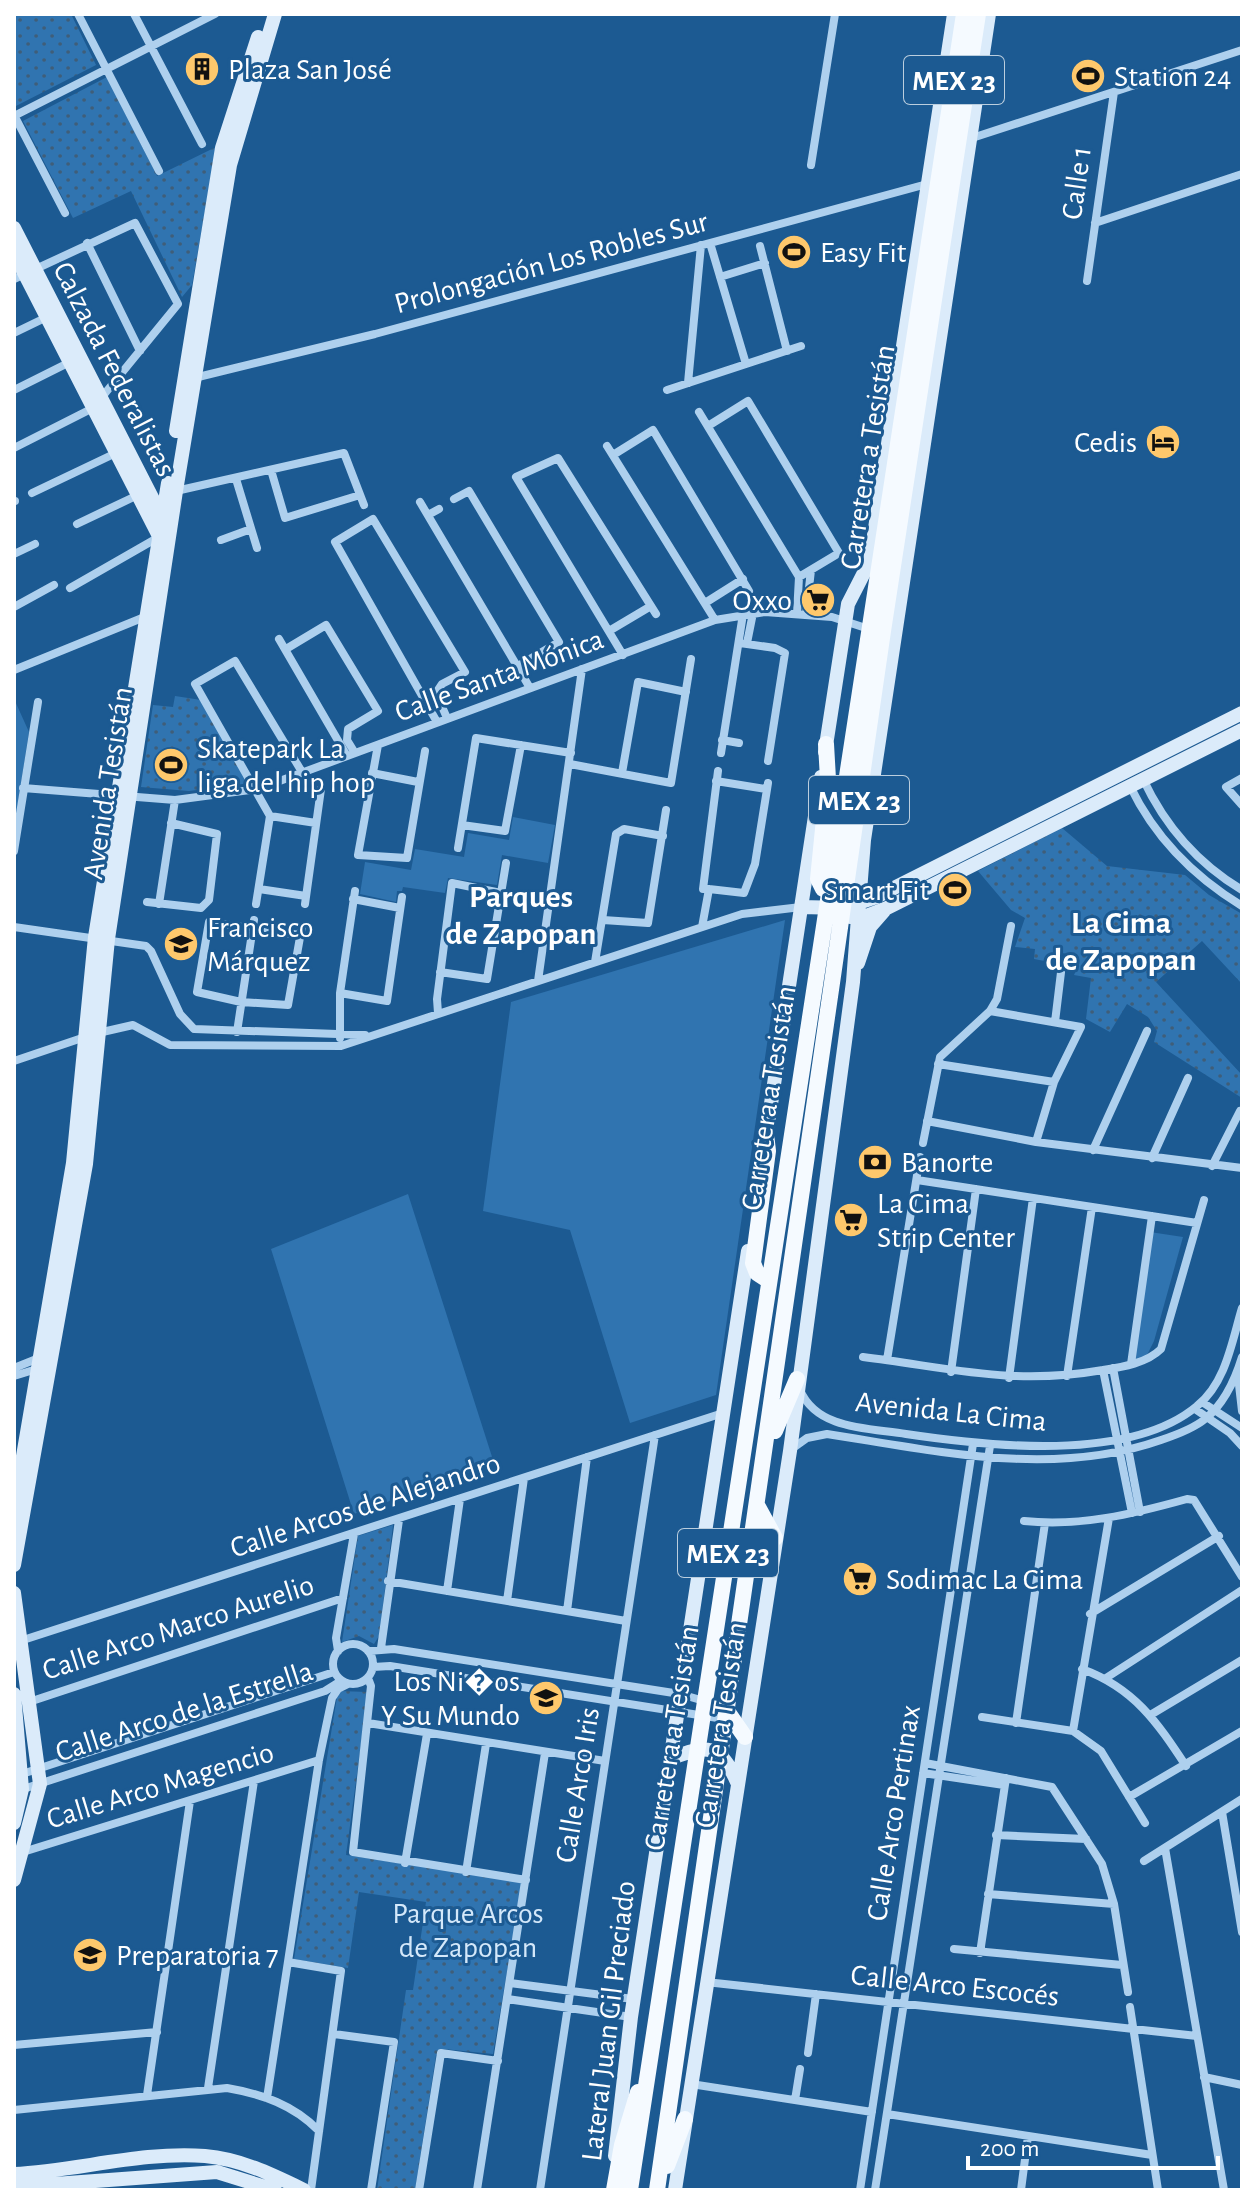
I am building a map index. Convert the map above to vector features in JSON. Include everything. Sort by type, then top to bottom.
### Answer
[{"type":"main road","name":"Carretera a Tesistán","points":[[630,2190],[825,907],[907,521],[952,144],[964,14]]},
{"type":"main road","name":"Carretera a Tesistán","points":[[658,2190],[725,1713],[850,912],[882,631],[902,380],[978,14]]},
{"type":"main road","points":[[825,907],[818,879],[828,779],[826,744]]},
{"type":"main road","points":[[766,1134],[768,1151],[753,1263],[757,1273],[769,1281]]},
{"type":"main road","points":[[765,1458],[790,1389],[797,1379]]},
{"type":"main road","points":[[757,1505],[775,1538]]},
{"type":"main road","points":[[725,1713],[745,1737]]},
{"type":"main road","points":[[614,2190],[627,2126],[651,2061]]},
{"type":"main road","points":[[658,2190],[685,2119]]},
{"type":"street","points":[[78,14],[159,171]]},
{"type":"street","points":[[134,14],[202,144]]},
{"type":"street","points":[[65,213],[14,115],[215,14]]},
{"type":"street","name":"Avenida Tesistán","points":[[213,239],[222,148],[265,14]]},
{"type":"street","name":"Avenida Tesistán","points":[[165,535],[162,517],[190,378],[213,239],[232,157],[275,14]]},
{"type":"street","points":[[811,165],[835,14]]},
{"type":"street","name":"Lateral Juan Gil Preciado","points":[[952,144],[954,14]]},
{"type":"street","name":"Lateral Juan Gil Preciado","points":[[614,2190],[616,2126],[633,1999],[766,1134],[797,910],[848,604],[870,561],[902,380],[927,184],[952,144],[989,14]]},
{"type":"street","points":[[952,144],[1242,50]]},
{"type":"street","name":"Calle 1","points":[[1087,281],[1114,92]]},
{"type":"street","points":[[1095,223],[1242,174]]},
{"type":"street","name":"Prolongación Los Robles Sur","points":[[190,378],[375,334],[927,184]]},
{"type":"street","points":[[14,448],[97,403],[175,308],[177,301],[135,223],[24,274]]},
{"type":"street","name":"Calzada Federalistas","points":[[14,228],[24,274],[162,517]]},
{"type":"street","points":[[87,243],[140,351]]},
{"type":"street","points":[[706,244],[720,277],[746,364]]},
{"type":"street","points":[[688,383],[706,244]]},
{"type":"street","points":[[760,246],[787,351]]},
{"type":"street","name":"Calzada Federalistas","points":[[14,253],[47,317],[75,360]]},
{"type":"street","points":[[720,277],[765,263]]},
{"type":"street","points":[[14,333],[47,317]]},
{"type":"street","points":[[667,390],[801,346]]},
{"type":"street","points":[[14,390],[75,360]]},
{"type":"street","name":"Avenida Tesistán","points":[[14,1565],[45,1364],[86,1164],[92,1035],[102,938],[165,535],[176,491],[190,378]]},
{"type":"street","points":[[708,426],[748,401],[839,553],[799,577]]},
{"type":"street","name":"Calzada Federalistas","points":[[97,403],[116,453],[138,495],[165,535],[167,553]]},
{"type":"street","points":[[699,412],[799,577],[802,615]]},
{"type":"street","points":[[613,455],[653,430],[749,591]]},
{"type":"street","points":[[607,446],[715,620]]},
{"type":"street","points":[[32,493],[116,453]]},
{"type":"street","points":[[176,491],[344,453],[364,505]]},
{"type":"street","points":[[609,631],[653,610],[558,458],[516,477],[623,655]]},
{"type":"street","points":[[271,470],[285,518],[360,495]]},
{"type":"street","points":[[236,479],[257,548]]},
{"type":"street","points":[[454,499],[469,491],[559,642],[518,666]]},
{"type":"street","points":[[77,524],[138,495]]},
{"type":"street","points":[[420,502],[530,688]]},
{"type":"street","points":[[428,515],[439,509]]},
{"type":"street","points":[[437,722],[335,542],[373,519],[465,672],[442,684],[436,693],[447,718]]},
{"type":"street","points":[[221,540],[251,529]]},
{"type":"street","points":[[70,588],[165,535]]},
{"type":"street","points":[[14,554],[35,544]]},
{"type":"street","name":"Avenida Tesistán","points":[[154,614],[167,553]]},
{"type":"street","points":[[802,615],[811,570]]},
{"type":"street","points":[[705,603],[743,579]]},
{"type":"street","points":[[14,607],[54,585]]},
{"type":"street","points":[[721,753],[748,613]]},
{"type":"street","name":"Calle Santa Mónica","points":[[23,788],[175,800],[258,789],[715,620],[748,613],[802,615],[882,631]]},
{"type":"street","points":[[14,670],[154,614]]},
{"type":"street","points":[[286,649],[326,625],[378,711],[348,729],[351,754]]},
{"type":"street","points":[[279,639],[351,754]]},
{"type":"street","points":[[744,643],[785,653],[768,761]]},
{"type":"street","points":[[570,764],[671,783],[691,659]]},
{"type":"street","points":[[256,904],[270,816],[258,789],[195,684],[235,661],[302,772]]},
{"type":"street","points":[[538,981],[582,669]]},
{"type":"street","points":[[622,773],[638,682],[686,692]]},
{"type":"street","points":[[14,851],[38,702]]},
{"type":"street","points":[[853,978],[870,927],[887,908],[965,859],[1130,767],[1242,713]]},
{"type":"street","points":[[850,912],[1136,782],[1242,730]]},
{"type":"street","points":[[458,848],[476,738],[571,753]]},
{"type":"street","points":[[722,740],[739,743]]},
{"type":"street","points":[[378,745],[358,855],[407,858],[425,751]]},
{"type":"street","points":[[462,825],[505,831],[521,745]]},
{"type":"street","points":[[757,745],[770,746]]},
{"type":"street","points":[[1130,767],[1144,813],[1179,858],[1212,887],[1242,906]]},
{"type":"street","points":[[1130,767],[1136,782],[1186,846],[1211,869],[1242,890]]},
{"type":"street","points":[[716,781],[767,786],[755,864],[744,893],[703,889],[716,781],[718,771]]},
{"type":"street","points":[[372,773],[418,782]]},
{"type":"street","points":[[1242,778],[1226,787],[1242,805]]},
{"type":"street","points":[[259,889],[305,900],[321,789]]},
{"type":"street","points":[[159,904],[175,800]]},
{"type":"street","points":[[603,920],[648,923],[666,810]]},
{"type":"street","points":[[270,816],[316,823]]},
{"type":"street","points":[[147,902],[207,906],[217,834],[171,823]]},
{"type":"street","points":[[595,962],[618,831],[624,829],[663,836]]},
{"type":"street","points":[[440,972],[487,979],[506,863]]},
{"type":"street","points":[[438,1013],[440,972],[452,883],[501,893]]},
{"type":"street","points":[[702,927],[709,889]]},
{"type":"street","points":[[341,1046],[340,993],[354,895],[400,908]]},
{"type":"street","points":[[340,993],[387,1001],[402,897]]},
{"type":"street","points":[[14,1061],[133,1025],[170,1045],[341,1046],[742,914],[825,907],[850,912],[887,908]]},
{"type":"street","points":[[850,912],[853,978]]},
{"type":"street","points":[[213,921],[253,924],[301,930],[288,1005],[241,1002],[202,994],[196,987],[206,925],[213,921]]},
{"type":"street","points":[[237,1032],[253,924]]},
{"type":"street","points":[[923,1143],[940,1057],[990,1011],[1002,985],[1011,926]]},
{"type":"street","points":[[14,927],[139,943],[151,951],[180,1014],[194,1029],[374,1035]]},
{"type":"street","points":[[1055,1022],[1062,964]]},
{"type":"street","name":"Carretera Tesistán","points":[[675,2190],[790,1451],[797,1379],[853,978]]},
{"type":"street","points":[[990,1011],[1081,1027],[1054,1082],[1036,1142]]},
{"type":"street","points":[[192,1046],[194,1029]]},
{"type":"street","points":[[1093,1150],[1147,1031]]},
{"type":"street","points":[[938,1064],[1054,1082]]},
{"type":"street","points":[[1152,1158],[1188,1078]]},
{"type":"street","points":[[1212,1166],[1240,1111]]},
{"type":"street","points":[[927,1121],[1036,1142],[1239,1171]]},
{"type":"street","points":[[887,1360],[920,1157]]},
{"type":"street","points":[[917,1180],[1197,1223]]},
{"type":"street","points":[[951,1372],[976,1189]]},
{"type":"street","points":[[1009,1378],[1033,1198]]},
{"type":"street","points":[[863,1357],[1009,1378],[1067,1376],[1153,1357],[1161,1349],[1204,1200]]},
{"type":"street","points":[[1067,1376],[1092,1207]]},
{"type":"street","points":[[1131,1364],[1152,1216]]},
{"type":"street","points":[[1242,1308],[1220,1377],[1198,1406],[1242,1428]]},
{"type":"street","points":[[1210,1414],[1231,1386],[1242,1357]]},
{"type":"street","points":[[14,1368],[45,1364]]},
{"type":"street","points":[[14,1376],[45,1364]]},
{"type":"street","name":"Avenida Tesistán","points":[[14,1504],[20,1439],[45,1364]]},
{"type":"street","points":[[1239,1367],[1242,1411]]},
{"type":"street","points":[[1108,1369],[1136,1512]]},
{"type":"street","name":"Avenida La Cima","points":[[797,1379],[812,1410],[833,1421],[990,1446],[1064,1446],[1121,1437],[1198,1406]]},
{"type":"street","name":"Calle Arcos de Alejandro","points":[[20,1641],[724,1412]]},
{"type":"street","points":[[1210,1414],[1242,1446]]},
{"type":"street","name":"Avenida La Cima","points":[[790,1451],[796,1443],[817,1435],[988,1457],[1059,1459],[1124,1450],[1168,1437],[1210,1414]]},
{"type":"street","points":[[855,1426],[855,1438]]},
{"type":"street","name":"Calle Arco Iris","points":[[540,2190],[655,1435]]},
{"type":"street","name":"Calle Arco Pertinax","points":[[860,2190],[973,1444]]},
{"type":"street","name":"Calle Arco Pertinax","points":[[875,2190],[990,1446]]},
{"type":"street","points":[[567,1611],[587,1457]]},
{"type":"street","points":[[507,1601],[524,1478]]},
{"type":"street","points":[[447,1591],[460,1499]]},
{"type":"street","points":[[1024,1521],[1045,1523],[1109,1518],[1194,1500],[1242,1577]]},
{"type":"street","points":[[1073,1731],[1090,1614],[1109,1518]]},
{"type":"street","points":[[381,1648],[399,1520]]},
{"type":"street","points":[[1016,1723],[1045,1523]]},
{"type":"street","points":[[338,1651],[336,1638],[354,1534]]},
{"type":"street","points":[[1090,1614],[1219,1536]]},
{"type":"street","points":[[388,1581],[626,1621]]},
{"type":"street","points":[[1106,1678],[1242,1590]]},
{"type":"street","points":[[14,1593],[39,1776],[18,1852],[14,1880]]},
{"type":"street","name":"Calle Arco Marco Aurelio","points":[[29,1702],[343,1598]]},
{"type":"street","points":[[368,1651],[373,1667],[368,1678],[362,1682],[344,1682],[334,1672],[334,1657],[350,1644],[368,1651],[381,1648],[680,1694],[704,1708],[725,1713]]},
{"type":"street","points":[[1152,1714],[1242,1660]]},
{"type":"street","points":[[373,1667],[390,1666],[678,1711],[704,1708],[725,1713]]},
{"type":"street","points":[[1082,1669],[1106,1678],[1152,1714],[1186,1766]]},
{"type":"street","name":"Calle Arco de la Estrella","points":[[39,1776],[334,1672]]},
{"type":"street","points":[[368,1678],[371,1686],[368,1723],[351,1848],[355,1855],[526,1880]]},
{"type":"street","points":[[267,2098],[319,1760],[332,1698],[344,1682]]},
{"type":"street","name":"Calle Arco de la Estrella","points":[[39,1776],[325,1691],[344,1682]]},
{"type":"street","points":[[14,1694],[18,1783],[14,1823]]},
{"type":"street","points":[[982,1717],[1073,1731],[1101,1751],[1145,1823]]},
{"type":"street","points":[[368,1723],[605,1761]]},
{"type":"street","points":[[1129,1797],[1242,1731]]},
{"type":"street","points":[[405,1863],[427,1734]]},
{"type":"street","points":[[466,1872],[486,1744]]},
{"type":"street","points":[[670,1759],[697,1747],[728,1762],[737,1782]]},
{"type":"street","points":[[477,2190],[545,1753]]},
{"type":"street","name":"Calle Arco Magencio","points":[[18,1852],[319,1760]]},
{"type":"street","points":[[924,1768],[1052,1787],[1102,1864],[1114,1904],[1128,1992]]},
{"type":"street","points":[[18,1783],[39,1776]]},
{"type":"street","points":[[18,1783],[39,1776]]},
{"type":"street","points":[[208,2088],[254,1781]]},
{"type":"street","points":[[980,1953],[1005,1782]]},
{"type":"street","points":[[1144,1861],[1242,1799]]},
{"type":"street","points":[[147,2095],[190,1801]]},
{"type":"street","points":[[1222,1812],[1242,1932]]},
{"type":"street","points":[[996,1835],[1086,1839]]},
{"type":"street","points":[[1165,1848],[1224,2190]]},
{"type":"street","points":[[1233,1876],[1242,1870]]},
{"type":"street","points":[[988,1894],[1114,1904]]},
{"type":"street","points":[[954,1949],[1122,1965]]},
{"type":"street","points":[[288,1962],[341,1971],[311,2190]]},
{"type":"street","name":"Calle Arco Escocés","points":[[706,1982],[1197,2036]]},
{"type":"street","points":[[510,1983],[633,1999]]},
{"type":"street","points":[[808,2053],[816,1994]]},
{"type":"street","points":[[507,1999],[631,2017]]},
{"type":"street","points":[[1130,2007],[1158,2190]]},
{"type":"street","points":[[14,2045],[157,2032]]},
{"type":"street","points":[[334,2034],[394,2042],[371,2190]]},
{"type":"street","points":[[419,2190],[441,2053],[498,2061]]},
{"type":"street","points":[[795,2100],[800,2069]]},
{"type":"street","points":[[1204,2077],[1242,2085]]},
{"type":"street","points":[[691,2084],[872,2112]]},
{"type":"street","points":[[14,2110],[227,2088],[291,2108],[319,2131]]},
{"type":"street","points":[[887,2114],[1152,2155]]},
{"type":"street","points":[[1021,2190],[1028,2136]]},
{"type":"street","points":[[14,2174],[155,2158],[207,2156],[264,2171],[304,2190]]},
{"type":"street","points":[[14,2187],[217,2172],[275,2190]]},
{"type":"green space","points":[[14,14],[71,14],[96,65],[14,107]]},
{"type":"green space","points":[[107,77],[157,176],[216,147],[192,285],[182,297],[131,191],[73,218],[23,121]]},
{"type":"green space","points":[[175,696],[201,700],[250,783],[189,791],[141,787],[153,705],[173,707]]},
{"type":"green space","points":[[14,702],[29,732],[14,829]]},
{"type":"green space","points":[[513,817],[555,825],[548,863],[502,855],[497,885],[448,878],[445,893],[403,887],[402,891],[397,891],[396,902],[360,894],[365,862],[411,870],[415,849],[464,857],[468,833],[509,840]]},
{"type":"green space","name":"La Cima de Zapopan","points":[[1062,828],[1107,866],[1185,875],[1209,895],[1242,914],[1242,984],[1202,941],[1156,982],[1242,1075],[1242,1098],[1154,1042],[1157,1031],[1148,1017],[1127,1004],[1110,1032],[1086,1019],[1091,978],[1074,975],[1079,964],[1074,955],[1062,953],[1055,963],[1034,959],[1035,949],[1015,947],[1025,918],[1011,910],[978,871]]},
{"type":"green space","points":[[785,920],[716,1395],[630,1423],[570,1230],[483,1211],[511,1002]]},
{"type":"green space","points":[[408,1194],[494,1463],[354,1514],[271,1249]]},
{"type":"green space","points":[[1150,1232],[1183,1237],[1154,1341],[1147,1355],[1131,1364]]},
{"type":"green space","points":[[393,1525],[379,1636],[374,1644],[359,1636],[342,1642],[358,1536]]},
{"type":"green space","name":"Parque Arcos de Zapopan","points":[[338,1691],[368,1692],[346,1855],[522,1882],[493,2054],[444,2049],[436,2055],[415,2190],[377,2190],[406,1990],[413,1990],[426,1902],[359,1892],[348,1968],[294,1959]]},
{"type":"place","name":"Plaza San José","points":[[202,69]]},
{"type":"place","name":"Station 24","points":[[1088,76]]},
{"type":"place","name":"Easy Fit","points":[[794,252]]},
{"type":"place","name":"Cedis","points":[[1163,442]]},
{"type":"place","name":"Oxxo","points":[[818,600]]},
{"type":"place","name":"Skatepark La liga del hip hop","points":[[171,765]]},
{"type":"place","name":"Smart Fit","points":[[955,890]]},
{"type":"place","name":"Francisco Márquez","points":[[181,944]]},
{"type":"place","name":"Banorte","points":[[875,1162]]},
{"type":"place","name":"La Cima Strip Center","points":[[851,1220]]},
{"type":"place","name":"Sodimac La Cima","points":[[860,1579]]},
{"type":"place","name":"Los Ni�os Y Su Mundo","points":[[546,1698]]},
{"type":"place","name":"Preparatoria 7","points":[[90,1955]]},
{"type":"district","name":"Parques de Zapopan","points":[[521,914]]},
{"type":"district","name":"La Cima de Zapopan","points":[[1121,940]]}]
